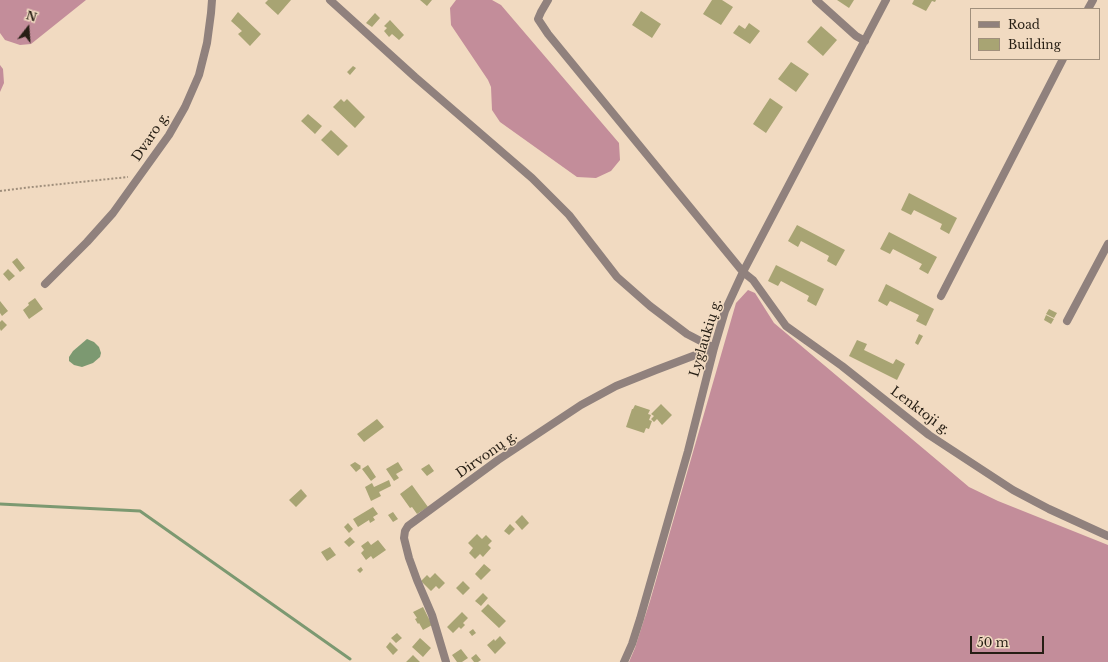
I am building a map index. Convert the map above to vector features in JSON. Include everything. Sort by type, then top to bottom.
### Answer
[{"type":"street","name":"Dvaro g.","points":[[140,176],[169,135],[185,106],[199,75],[207,43],[212,0]]},
{"type":"street","points":[[330,0],[414,76],[532,178],[569,215],[616,277],[650,306],[687,334],[714,348]]},
{"type":"street","name":"Lenktoji g.","points":[[548,0],[538,19],[548,34],[743,272],[753,280],[786,326],[842,366],[929,435],[1013,490],[1049,509],[1108,536]]},
{"type":"street","points":[[816,0],[856,36],[865,41]]},
{"type":"street","name":"Lyglaukių g.","points":[[624,662],[632,644],[660,550],[725,311],[743,272],[886,0]]},
{"type":"street","points":[[941,296],[1062,60]]},
{"type":"street","points":[[45,284],[87,242],[113,212],[140,176]]},
{"type":"street","points":[[1067,321],[1108,244]]},
{"type":"street","name":"Dirvonų g.","points":[[446,662],[432,615],[409,558],[404,538],[405,531],[408,526],[498,460],[581,405],[616,386],[714,348]]},
{"type":"path","name":"Dvaro g.","points":[[0,192],[23,188],[140,176]]},
{"type":"shaded area","points":[[0,0],[86,0],[31,44],[20,45],[5,40],[0,33]]},
{"type":"shaded area","points":[[456,0],[492,0],[501,5],[619,143],[620,160],[611,171],[596,178],[577,177],[500,122],[492,110],[491,87],[488,80],[451,25],[450,8]]},
{"type":"shaded area","points":[[0,65],[3,69],[4,83],[0,92]]},
{"type":"shaded area","points":[[748,290],[755,293],[774,323],[969,487],[998,501],[1108,545],[1108,662],[629,662],[650,601],[736,303]]},
{"type":"shaded area","points":[[87,339],[94,342],[99,347],[101,353],[100,357],[93,363],[82,367],[74,365],[69,361],[69,357],[73,351]]},
{"type":"building","points":[[268,0],[291,0],[278,15],[265,3]]},
{"type":"building","points":[[420,0],[432,0],[427,6]]},
{"type":"building","points":[[712,0],[722,0],[733,7],[721,25],[703,14]]},
{"type":"building","points":[[837,0],[854,0],[849,8]]},
{"type":"building","points":[[914,0],[936,0],[935,2],[932,1],[926,11],[912,4]]},
{"type":"building","points":[[641,11],[661,24],[652,38],[632,25]]},
{"type":"building","points":[[238,12],[261,34],[250,46],[238,34],[242,31],[231,21]]},
{"type":"building","points":[[375,13],[380,18],[372,27],[366,23]]},
{"type":"building","points":[[390,20],[404,35],[399,40],[392,34],[389,37],[384,31],[387,28],[384,26]]},
{"type":"building","points":[[749,23],[760,31],[750,44],[733,33],[739,25],[745,29]]},
{"type":"building","points":[[821,26],[837,40],[823,56],[807,42]]},
{"type":"building","points":[[791,62],[809,74],[796,92],[778,79]]},
{"type":"building","points":[[353,66],[356,68],[350,75],[347,72]]},
{"type":"building","points":[[770,98],[783,107],[766,133],[753,124]]},
{"type":"building","points":[[341,99],[344,102],[347,99],[365,117],[355,128],[333,107]]},
{"type":"building","points":[[308,114],[322,126],[315,134],[301,121]]},
{"type":"building","points":[[331,130],[348,146],[338,156],[321,140]]},
{"type":"building","points":[[909,193],[957,218],[949,234],[940,229],[942,224],[914,210],[911,215],[901,210]]},
{"type":"building","points":[[797,225],[845,250],[836,266],[827,261],[829,256],[801,241],[798,247],[788,241]]},
{"type":"building","points":[[889,232],[937,257],[928,274],[919,269],[922,264],[893,249],[890,254],[880,249]]},
{"type":"building","points":[[17,258],[25,268],[20,272],[12,262]]},
{"type":"building","points":[[776,265],[824,289],[816,306],[807,301],[809,296],[781,281],[778,286],[768,281]]},
{"type":"building","points":[[8,269],[15,276],[9,281],[3,274]]},
{"type":"building","points":[[886,284],[934,309],[926,326],[916,321],[919,315],[890,301],[887,306],[878,301]]},
{"type":"building","points":[[35,298],[43,309],[29,319],[23,310],[29,305],[28,303]]},
{"type":"building","points":[[0,301],[8,311],[2,316],[0,313]]},
{"type":"building","points":[[1049,309],[1057,313],[1054,318],[1046,314]]},
{"type":"building","points":[[1046,315],[1054,319],[1051,324],[1044,320]]},
{"type":"building","points":[[2,320],[7,325],[1,331],[0,322]]},
{"type":"building","points":[[919,334],[923,336],[918,345],[915,343]]},
{"type":"building","points":[[857,340],[867,344],[864,350],[893,364],[896,359],[905,364],[897,380],[849,356]]},
{"type":"building","points":[[661,404],[672,415],[662,425],[657,419],[654,422],[651,419],[654,416],[651,414]]},
{"type":"building","points":[[635,405],[650,410],[648,414],[651,415],[649,420],[652,421],[649,429],[646,428],[644,433],[626,427],[632,409]]},
{"type":"building","points":[[377,419],[384,427],[364,442],[357,434]]},
{"type":"building","points":[[355,462],[361,466],[361,468],[356,472],[350,465]]},
{"type":"building","points":[[398,462],[403,470],[396,474],[399,478],[394,481],[386,469]]},
{"type":"building","points":[[429,464],[434,471],[427,476],[421,469]]},
{"type":"building","points":[[368,465],[376,477],[371,481],[362,469]]},
{"type":"building","points":[[389,480],[391,486],[379,492],[381,496],[371,501],[365,487],[372,483],[374,487]]},
{"type":"building","points":[[412,485],[428,507],[417,514],[412,507],[410,508],[400,494]]},
{"type":"building","points":[[301,489],[307,496],[296,507],[289,500]]},
{"type":"building","points":[[373,507],[378,514],[373,517],[375,520],[370,523],[369,520],[358,527],[353,519]]},
{"type":"building","points":[[393,512],[398,519],[393,522],[388,515]]},
{"type":"building","points":[[522,515],[529,523],[522,530],[515,522]]},
{"type":"building","points":[[348,523],[353,529],[349,533],[344,527]]},
{"type":"building","points":[[510,524],[515,529],[509,535],[504,531]]},
{"type":"building","points":[[477,534],[482,539],[486,535],[492,541],[488,545],[491,548],[483,557],[480,554],[475,559],[469,553],[473,548],[468,543]]},
{"type":"building","points":[[350,537],[355,542],[349,547],[344,542]]},
{"type":"building","points":[[378,540],[386,550],[373,559],[371,556],[366,560],[361,553],[364,550],[361,546],[368,541],[371,545]]},
{"type":"building","points":[[330,547],[336,555],[327,561],[321,552]]},
{"type":"building","points":[[484,564],[491,570],[481,580],[475,574]]},
{"type":"building","points":[[361,567],[363,570],[360,573],[357,570]]},
{"type":"building","points":[[435,573],[445,583],[439,589],[436,586],[431,591],[421,581],[427,575],[430,578]]},
{"type":"building","points":[[463,581],[470,588],[463,595],[456,588]]},
{"type":"building","points":[[483,593],[488,598],[481,606],[475,601]]},
{"type":"building","points":[[488,604],[506,621],[499,628],[481,611]]},
{"type":"building","points":[[423,607],[432,625],[423,630],[415,619],[417,618],[413,612]]},
{"type":"building","points":[[462,612],[468,618],[463,623],[465,625],[461,629],[459,627],[453,633],[447,627]]},
{"type":"building","points":[[473,629],[476,633],[472,636],[469,632]]},
{"type":"building","points":[[397,633],[402,638],[396,643],[391,638]]},
{"type":"building","points":[[500,636],[506,643],[495,654],[487,645],[494,639],[495,641]]},
{"type":"building","points":[[420,638],[431,648],[423,657],[412,647]]},
{"type":"building","points":[[390,642],[398,650],[393,655],[386,647]]},
{"type":"building","points":[[461,649],[468,658],[462,662],[457,662],[452,655]]},
{"type":"building","points":[[476,654],[481,660],[474,662],[471,658]]},
{"type":"building","points":[[413,655],[420,662],[406,662]]},
{"type":"waterway","points":[[0,504],[140,511],[350,659]]}]
